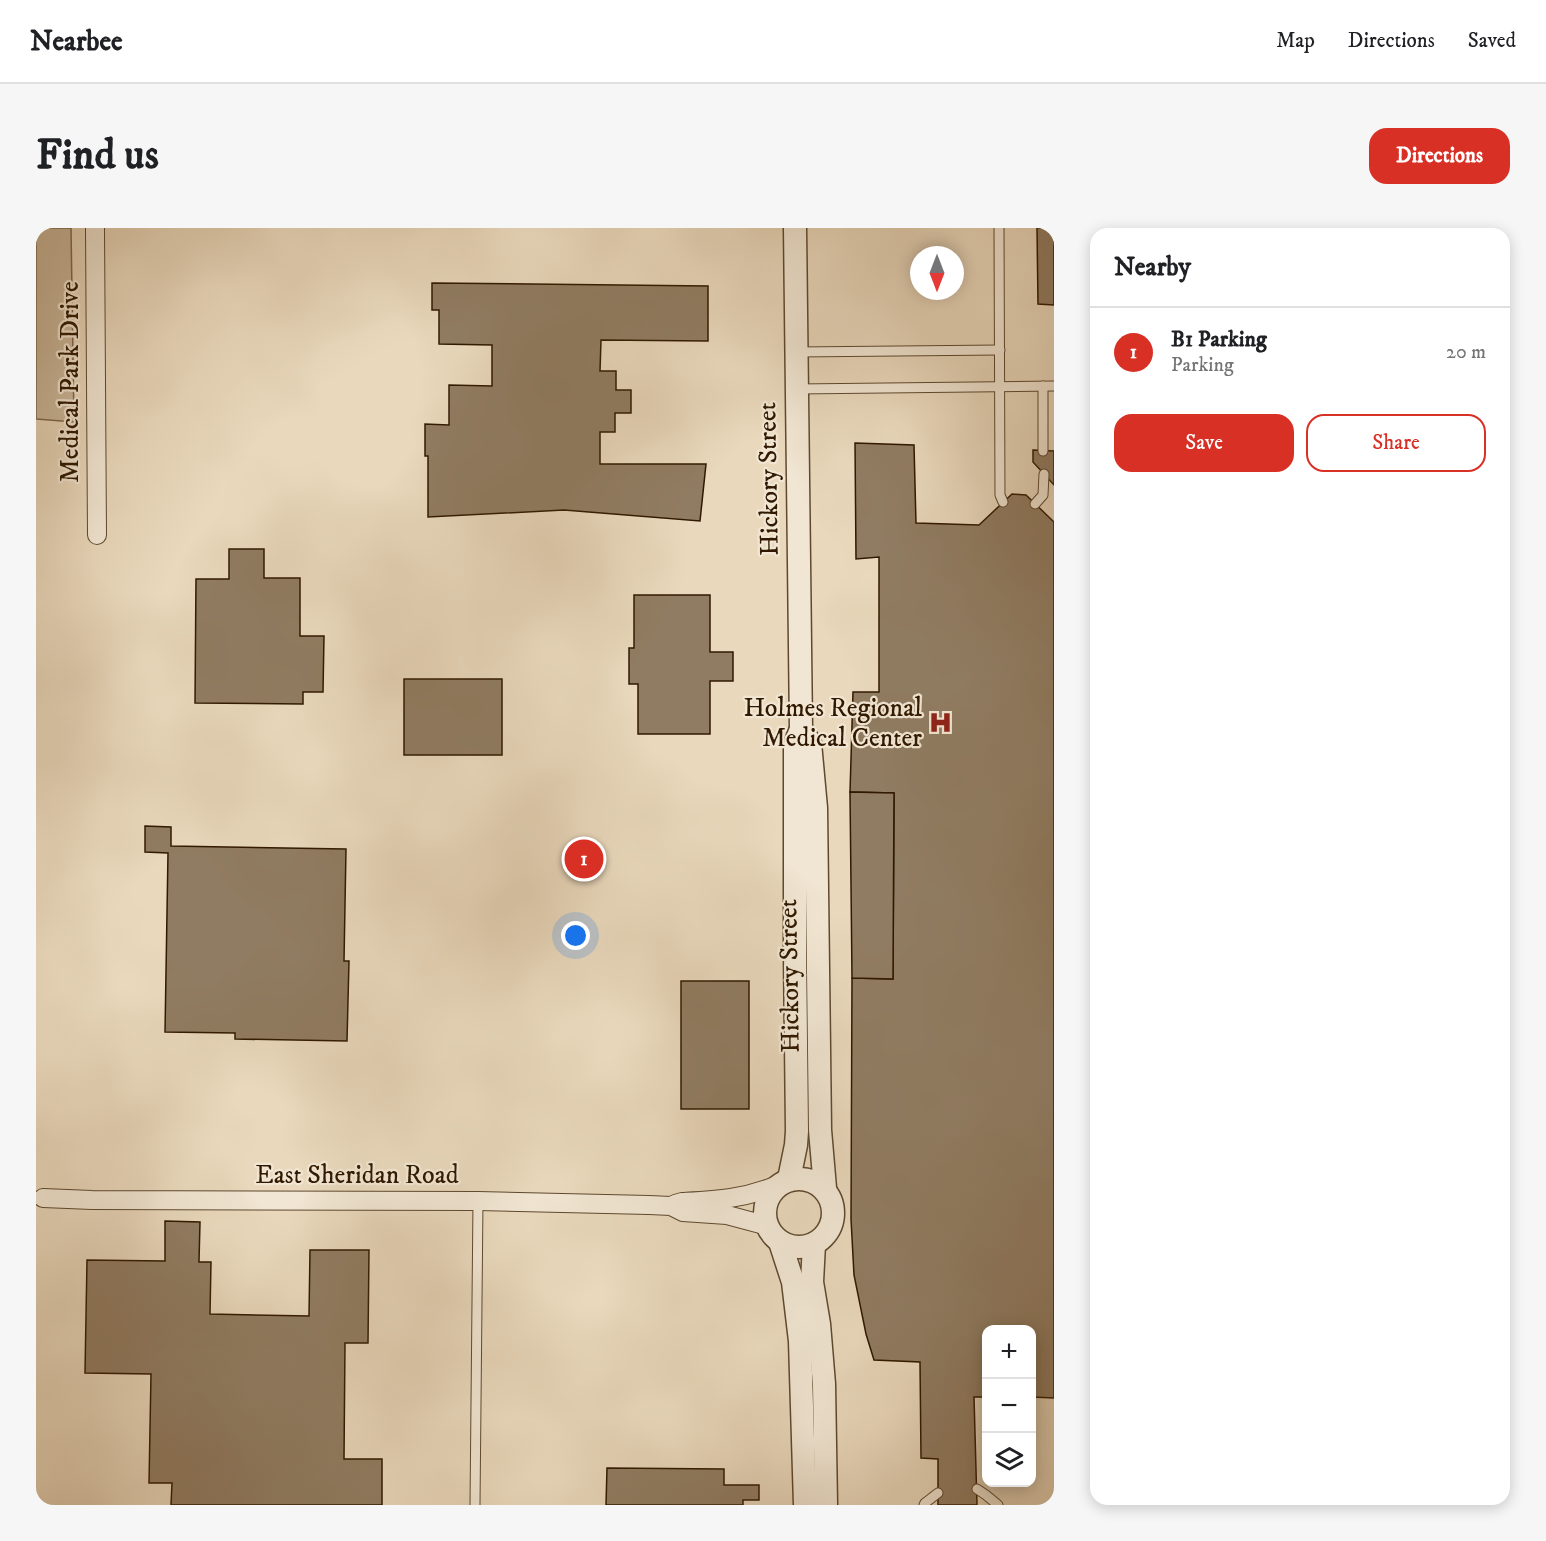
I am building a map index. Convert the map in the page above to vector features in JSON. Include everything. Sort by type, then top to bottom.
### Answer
[{"type":"street","name":"Medical Park Drive","points":[[95,228],[97,535]]},
{"type":"street","name":"Hickory Street","points":[[782,1183],[796,1145],[797,1131],[795,744],[801,729],[795,228]]},
{"type":"street","name":"Hickory Street","points":[[801,729],[810,743],[816,808],[820,1130],[825,1188]]},
{"type":"street","points":[[795,953],[818,953]]},
{"type":"street","points":[[774,1234],[788,1246],[796,1247],[814,1244],[827,1234],[832,1220],[831,1202],[825,1188],[815,1182],[797,1178],[782,1183],[768,1198],[766,1205],[766,1219],[793,1282],[797,1310],[802,1372],[805,1505]]},
{"type":"street","name":"East Sheridan Road","points":[[43,1198],[478,1201],[671,1206],[682,1202],[725,1200],[756,1194],[782,1183]]},
{"type":"street","name":"East Sheridan Road","points":[[671,1206],[682,1212],[727,1215],[774,1234]]},
{"type":"street","points":[[814,1244],[812,1282],[822,1352],[826,1505]]},
{"type":"lane","points":[[999,228],[1000,495],[1003,502]]},
{"type":"lane","points":[[796,352],[1000,350]]},
{"type":"lane","points":[[1043,386],[1043,451]]},
{"type":"lane","points":[[796,389],[1054,386]]},
{"type":"lane","points":[[1035,504],[1043,495],[1044,474]]},
{"type":"lane","points":[[795,822],[804,811],[816,808]]},
{"type":"lane","points":[[475,1505],[478,1201]]},
{"type":"lane","points":[[803,1420],[825,1420]]},
{"type":"lane","points":[[977,1489],[998,1505]]},
{"type":"lane","points":[[924,1505],[938,1493]]},
{"type":"shaded area","points":[[36,228],[71,228],[74,422],[36,419]]},
{"type":"building","points":[[1037,228],[1054,228],[1054,305],[1038,304]]},
{"type":"building","points":[[432,283],[708,286],[708,341],[601,340],[600,371],[616,371],[616,390],[631,390],[631,413],[615,413],[615,432],[600,432],[600,464],[706,464],[700,521],[564,510],[428,517],[428,456],[425,456],[425,424],[449,425],[449,385],[492,386],[492,345],[439,344],[439,310],[432,310]]},
{"type":"building","name":"Holmes Regional Medical Center","points":[[855,443],[914,445],[916,523],[979,525],[1012,494],[1026,495],[1054,522],[1054,1398],[1036,1397],[1036,1325],[982,1325],[982,1397],[974,1397],[977,1505],[938,1505],[938,1459],[921,1458],[920,1362],[874,1360],[866,1334],[854,1275],[851,1219],[852,978],[893,979],[894,793],[850,792],[853,692],[879,692],[879,557],[856,559]]},
{"type":"building","points":[[1033,450],[1054,451],[1054,485],[1033,462]]},
{"type":"building","points":[[229,549],[264,549],[264,578],[300,578],[300,636],[324,636],[323,692],[303,692],[303,704],[195,703],[196,579],[229,579]]},
{"type":"building","points":[[634,595],[710,595],[710,652],[733,652],[733,681],[710,681],[710,734],[638,734],[638,684],[629,684],[629,648],[634,648]]},
{"type":"building","points":[[404,679],[502,679],[502,755],[404,755]]},
{"type":"building","points":[[850,792],[894,793],[893,979],[852,978]]},
{"type":"building","points":[[145,826],[171,827],[171,846],[346,849],[344,961],[349,961],[347,1041],[235,1039],[235,1033],[165,1032],[168,853],[145,852]]},
{"type":"building","points":[[681,981],[749,981],[749,1109],[681,1109]]},
{"type":"building","points":[[165,1221],[200,1222],[199,1262],[211,1262],[210,1314],[309,1316],[310,1250],[369,1250],[368,1343],[345,1343],[344,1459],[382,1459],[382,1505],[171,1505],[172,1483],[149,1483],[151,1374],[85,1373],[87,1260],[165,1261]]},
{"type":"building","points":[[607,1468],[724,1469],[724,1485],[759,1485],[759,1500],[743,1500],[743,1505],[606,1505]]},
{"type":"place","name":"Holmes Regional Medical Center","points":[[940,723]]},
{"type":"place","name":"B1 Parking","points":[[584,859]]}]
